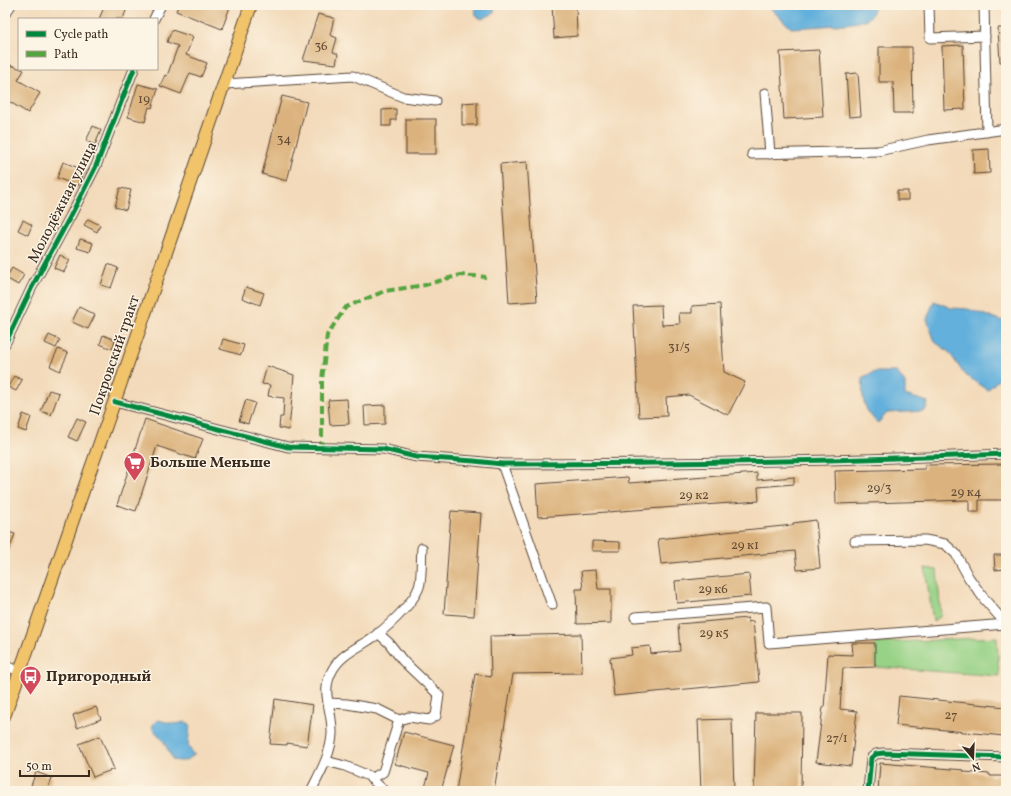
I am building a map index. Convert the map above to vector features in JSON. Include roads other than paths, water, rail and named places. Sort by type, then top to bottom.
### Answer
[{"type":"main road","name":"Покровский тракт","points":[[5,714],[115,402],[252,5]]},
{"type":"street","points":[[5,14],[11,5]]},
{"type":"street","points":[[154,18],[161,5]]},
{"type":"street","points":[[930,5],[930,38],[984,36]]},
{"type":"street","points":[[984,5],[987,132]]},
{"type":"street","name":"Молодёжная улица","points":[[5,344],[32,287],[96,166],[134,70]]},
{"type":"street","points":[[225,84],[353,76],[403,97],[435,101]]},
{"type":"street","points":[[765,93],[770,154]]},
{"type":"street","points":[[752,154],[878,151],[928,140],[1006,129]]},
{"type":"street","points":[[115,402],[288,447],[325,449],[383,449],[416,457],[502,464],[674,464],[1006,454]]},
{"type":"street","points":[[502,464],[552,605]]},
{"type":"street","points":[[855,541],[925,540],[945,544],[956,554],[969,578],[985,600],[1006,624]]},
{"type":"street","points":[[311,791],[326,761],[332,735],[331,714],[327,699],[327,682],[334,667],[348,653],[370,640],[397,618],[412,599],[419,587],[422,548]]},
{"type":"street","points":[[635,616],[766,607],[769,643],[1006,624]]},
{"type":"street","points":[[328,703],[347,704],[376,709],[399,720],[409,717],[430,720],[436,716],[439,695],[403,661],[389,643],[378,633]]},
{"type":"street","points":[[5,666],[20,671]]},
{"type":"street","points":[[371,779],[383,772],[395,728],[399,720]]},
{"type":"street","points":[[868,791],[871,758],[876,754],[1006,757]]},
{"type":"street","points":[[326,761],[345,766],[369,776],[384,791]]},
{"type":"water","points":[[475,5],[494,5],[494,13],[482,19],[476,16]]},
{"type":"water","points":[[767,5],[875,5],[870,16],[861,21],[791,28]]},
{"type":"water","points":[[934,301],[951,308],[968,309],[1006,322],[1006,372],[988,390],[964,374],[949,352],[935,342],[927,319]]},
{"type":"water","points":[[875,372],[897,372],[905,383],[905,395],[928,402],[925,411],[887,413],[878,423],[866,408],[863,397],[863,377]]},
{"type":"water","points":[[157,720],[176,724],[185,722],[190,724],[188,745],[193,755],[195,754],[185,761],[173,760],[163,740],[152,728]]},
{"type":"place","name":"Больше Меньше","points":[[135,482]]},
{"type":"place","name":"Пригородный","points":[[30,696]]}]
